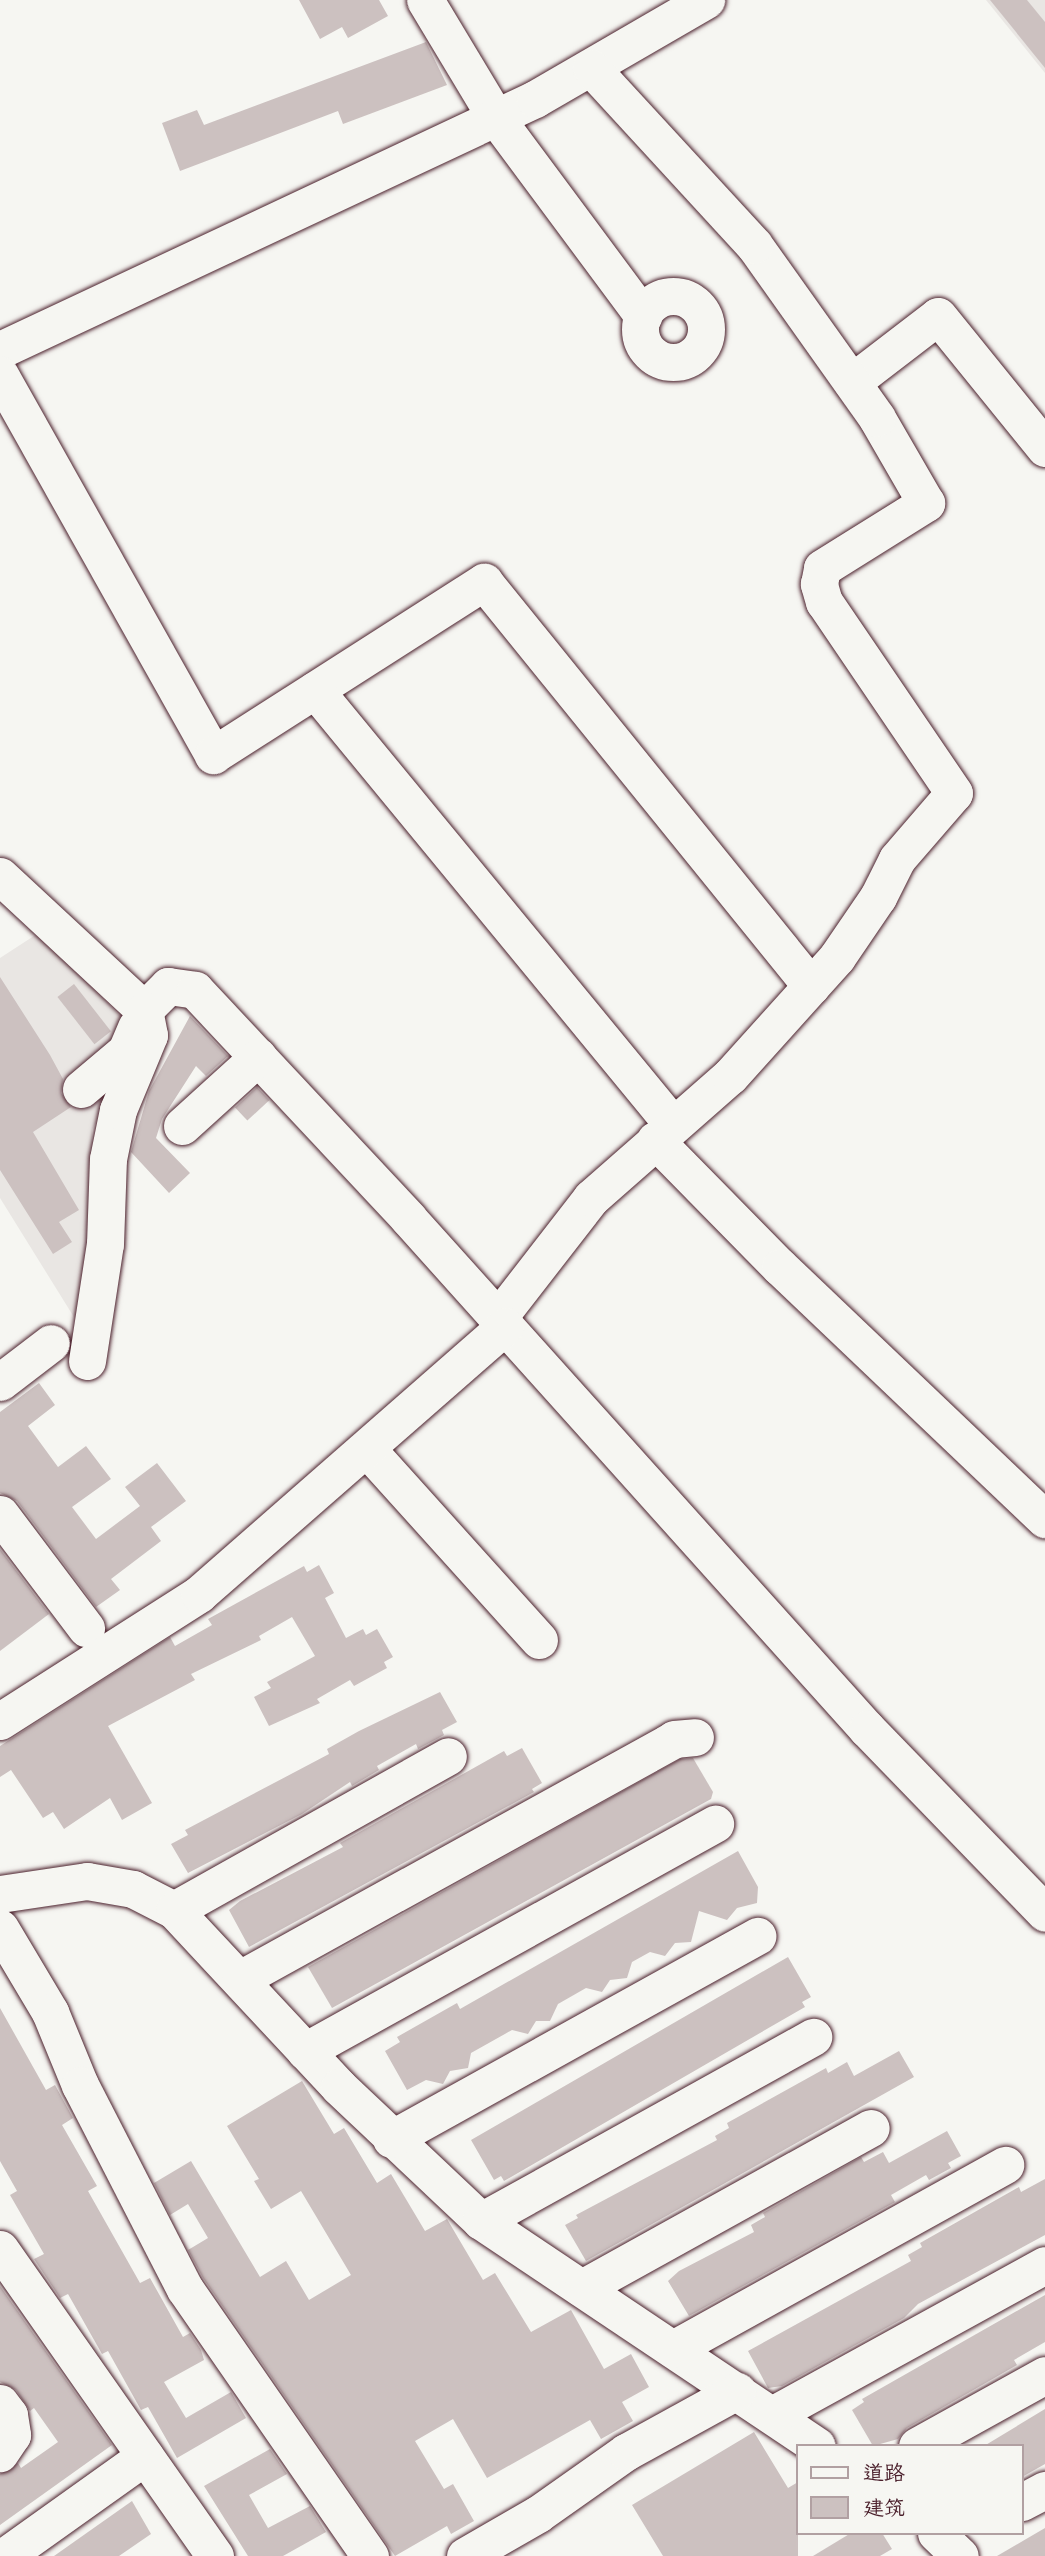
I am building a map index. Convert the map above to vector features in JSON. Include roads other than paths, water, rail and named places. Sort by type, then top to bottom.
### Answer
[{"type":"street","points":[[425,0],[496,118],[643,316]]},
{"type":"street","points":[[0,350],[496,118],[591,68],[706,0]]},
{"type":"street","points":[[2,1716],[199,1594],[367,1449],[501,1322],[591,1198],[730,1076],[811,986],[856,932],[897,859],[954,793],[820,594],[822,568],[926,503],[877,418],[754,245],[591,68]]},
{"type":"street","points":[[852,382],[938,316],[1045,448]]},
{"type":"street","points":[[0,375],[213,755],[484,582],[811,986]]},
{"type":"street","points":[[315,690],[664,1133],[780,1267],[1045,1519]]},
{"type":"street","points":[[0,876],[144,1010],[149,1035],[118,1110],[108,1158],[105,1244],[87,1361]]},
{"type":"street","points":[[81,1089],[126,1051],[144,1010],[168,986],[195,990],[501,1322],[867,1729],[1045,1913]]},
{"type":"street","points":[[182,1126],[258,1057]]},
{"type":"street","points":[[0,1382],[51,1343]]},
{"type":"street","points":[[367,1449],[540,1640]]},
{"type":"street","points":[[0,1514],[86,1628]]},
{"type":"street","points":[[240,1979],[674,1739],[695,1737]]},
{"type":"street","points":[[174,1910],[448,1756]]},
{"type":"street","points":[[305,2051],[715,1824]]},
{"type":"street","points":[[0,1894],[87,1881],[133,1889],[174,1910],[391,2139],[481,2221],[814,2444]]},
{"type":"street","points":[[0,1928],[50,2012],[80,2085],[185,2288],[370,2556]]},
{"type":"street","points":[[391,2139],[757,1936]]},
{"type":"street","points":[[481,2221],[813,2036]]},
{"type":"street","points":[[582,2288],[871,2128]]},
{"type":"street","points":[[673,2349],[1005,2165]]},
{"type":"street","points":[[2,2255],[215,2556]]},
{"type":"street","points":[[772,2415],[1045,2264]]},
{"type":"street","points":[[921,2444],[1045,2375]]},
{"type":"street","points":[[465,2556],[538,2514],[626,2452],[737,2391]]},
{"type":"street","points":[[0,2403],[9,2415],[12,2435],[0,2453]]},
{"type":"street","points":[[5,2556],[145,2456]]},
{"type":"street","points":[[1024,2501],[1045,2490]]}]
